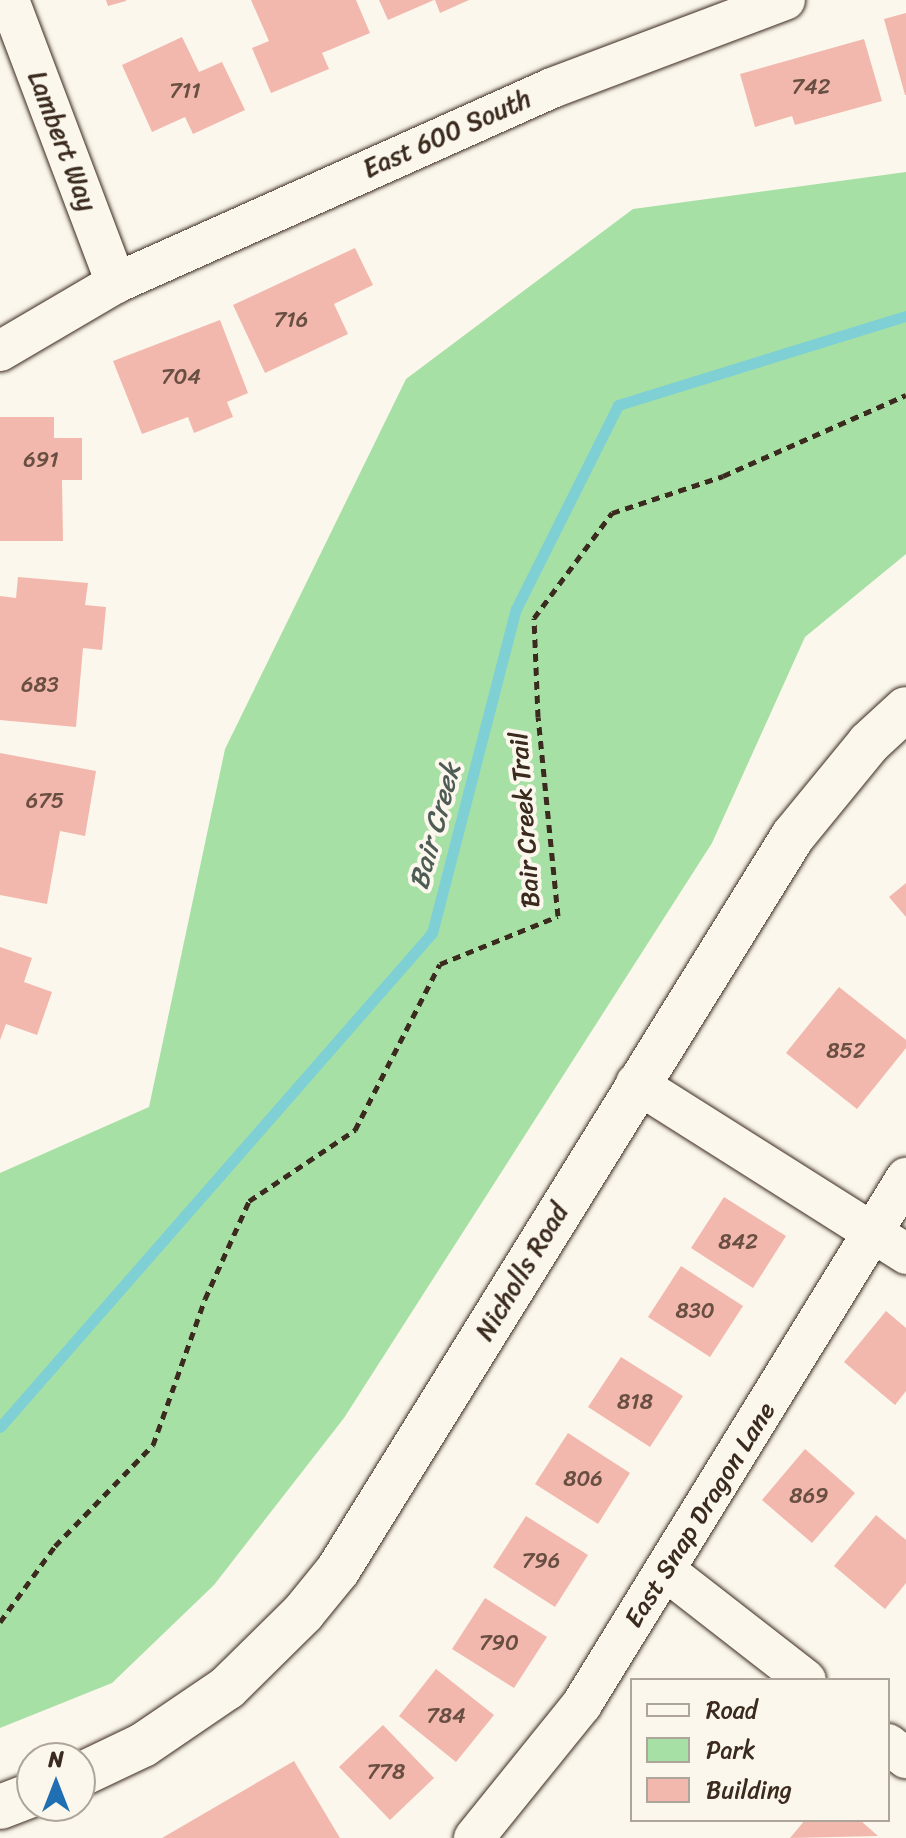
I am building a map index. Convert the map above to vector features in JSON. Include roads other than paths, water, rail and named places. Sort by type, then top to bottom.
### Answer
[{"type":"street","name":"Lambert Way","points":[[9,0],[116,283]]},
{"type":"street","name":"East 600 South","points":[[0,351],[116,283],[552,88],[785,0]]},
{"type":"street","name":"Nicholls Road","points":[[96,1767],[143,1745],[227,1688],[329,1581],[379,1510],[636,1083],[793,836],[869,743],[906,709]]},
{"type":"street","points":[[636,1083],[891,1242]]},
{"type":"street","name":"East Snap Dragon Lane","points":[[474,1838],[582,1704],[666,1571],[891,1242],[906,1178]]},
{"type":"street","points":[[666,1571],[803,1678]]},
{"type":"street","points":[[890,1746],[906,1758]]},
{"type":"waterway","name":"Bair Creek","points":[[0,1427],[432,933],[516,609],[618,405],[906,316]]}]
